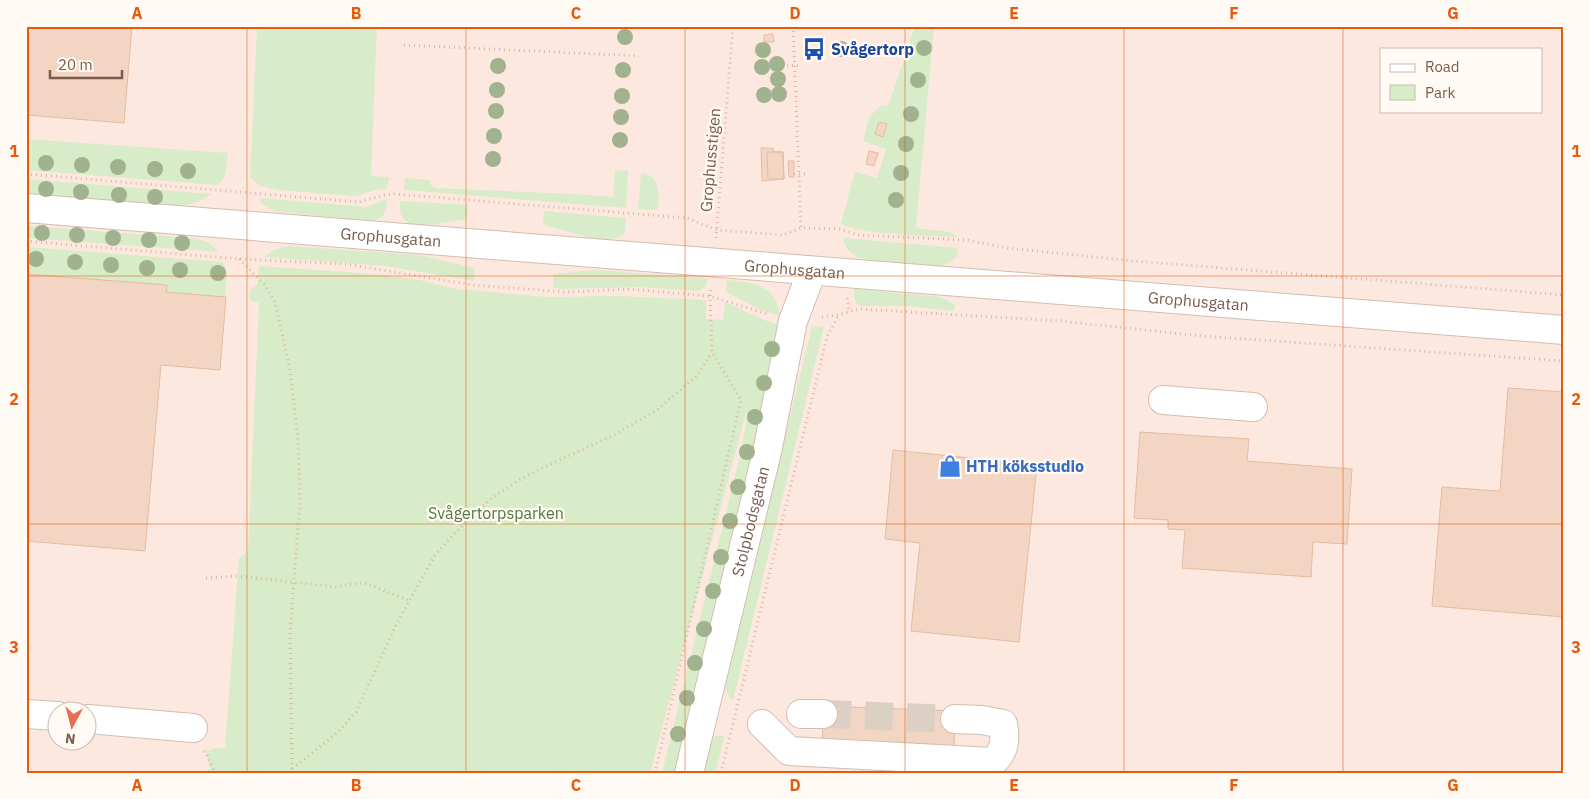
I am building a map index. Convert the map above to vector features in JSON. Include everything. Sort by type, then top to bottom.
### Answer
[{"type":"street","name":"Grophusgatan","points":[[26,208],[1564,330]]},
{"type":"street","name":"Stolpbodsgatan","points":[[689,773],[767,452],[793,321],[812,271]]},
{"type":"street","points":[[1163,400],[1253,407]]},
{"type":"street","points":[[26,714],[48,715]]},
{"type":"street","points":[[762,724],[789,751],[993,762],[1001,755],[1005,736],[1002,724],[982,720],[955,719]]},
{"type":"street","points":[[98,721],[196,738]]},
{"type":"path","name":"Grophusstigen","points":[[712,352],[710,296],[733,26]]},
{"type":"path","points":[[793,26],[801,228]]},
{"type":"path","points":[[404,46],[639,56]]},
{"type":"path","points":[[782,66],[801,65]]},
{"type":"path","points":[[26,174],[358,202],[395,194],[631,213],[688,218],[716,230],[783,235],[801,228],[840,229],[858,235],[966,240],[1008,248],[1134,261],[1564,295]]},
{"type":"path","points":[[794,174],[805,174]]},
{"type":"path","points":[[239,259],[264,284],[275,302],[290,370],[298,438],[300,502],[290,643],[291,771]]},
{"type":"path","points":[[722,773],[827,337],[838,316]]},
{"type":"path","points":[[291,771],[338,732],[356,712],[410,600],[435,555],[468,518],[493,497],[542,468],[612,436],[657,410],[698,375],[712,352],[741,400],[655,773]]},
{"type":"path","points":[[206,578],[237,576],[336,587],[365,583],[410,600]]},
{"type":"path","points":[[196,738],[206,753],[215,773]]},
{"type":"shaded area","name":"Svågertorp","points":[[26,26],[1564,26],[1564,773],[26,773]]},
{"type":"green space","points":[[257,26],[377,26],[371,176],[389,177],[387,189],[375,190],[356,196],[278,190],[261,186],[250,178]]},
{"type":"green space","points":[[915,26],[934,26],[916,228],[951,232],[957,237],[877,232],[849,227],[841,223],[855,172],[877,178],[886,149],[863,141],[869,117],[882,105],[888,107]]},
{"type":"green space","points":[[26,139],[228,153],[227,166],[223,179],[217,185],[26,170]]},
{"type":"green space","points":[[615,170],[628,171],[626,208],[404,190],[405,178],[430,180],[430,184],[435,188],[613,197]]},
{"type":"green space","points":[[641,173],[648,175],[655,182],[658,192],[658,210],[638,209]]},
{"type":"green space","points":[[26,179],[212,194],[188,205],[179,206],[26,194]]},
{"type":"green space","points":[[261,198],[366,207],[387,199],[386,209],[381,218],[368,221],[274,211],[260,203]]},
{"type":"green space","points":[[400,201],[468,205],[467,220],[423,225],[413,224],[405,221],[400,213]]},
{"type":"green space","points":[[544,211],[626,218],[625,230],[623,235],[615,238],[605,239],[584,236],[543,225]]},
{"type":"green space","points":[[26,226],[193,238],[208,242],[219,252],[26,238]]},
{"type":"green space","points":[[844,238],[958,248],[957,256],[949,263],[944,264],[943,267],[872,261],[859,258],[849,251],[844,244]]},
{"type":"green space","points":[[287,246],[420,255],[475,268],[474,281],[385,266],[264,257],[274,250]]},
{"type":"green space","points":[[26,247],[223,262],[227,273],[225,297],[166,292],[167,285],[26,274]]},
{"type":"green space","name":"Svågertorpsparken","points":[[259,266],[362,273],[415,279],[457,289],[546,297],[619,296],[706,300],[706,319],[723,320],[725,302],[764,320],[783,326],[676,773],[662,773],[742,447],[747,409],[650,773],[200,773],[210,769],[206,752],[212,749],[225,748],[239,558],[248,551],[259,303],[249,300],[250,291],[258,283]]},
{"type":"green space","points":[[595,270],[707,278],[707,280],[706,286],[699,291],[639,287],[553,288],[554,274]]},
{"type":"green space","points":[[727,280],[754,284],[768,291],[778,305],[780,316],[763,311],[726,292]]},
{"type":"green space","points":[[854,289],[941,297],[955,305],[954,311],[907,306],[861,306],[855,301]]},
{"type":"green space","points":[[812,326],[824,327],[733,700],[724,686]]},
{"type":"green space","points":[[716,736],[724,736],[716,773],[703,773],[711,740]]},
{"type":"building","points":[[26,26],[132,26],[124,123],[26,115]]},
{"type":"building","points":[[773,34],[774,42],[764,42],[764,35]]},
{"type":"building","points":[[879,122],[887,124],[883,137],[875,134]]},
{"type":"building","points":[[761,148],[773,148],[774,152],[783,152],[784,179],[762,181]]},
{"type":"building","points":[[869,151],[878,153],[874,166],[866,164]]},
{"type":"building","points":[[767,152],[783,152],[784,179],[768,179]]},
{"type":"building","points":[[788,161],[794,161],[794,177],[789,177]]},
{"type":"building","points":[[26,274],[167,285],[166,292],[226,297],[220,370],[161,365],[145,551],[26,541]]},
{"type":"building","points":[[1508,388],[1564,392],[1564,617],[1432,606],[1442,487],[1500,491]]},
{"type":"building","points":[[1140,432],[1249,439],[1247,461],[1352,469],[1347,544],[1313,542],[1311,577],[1182,568],[1185,530],[1168,529],[1168,520],[1134,518]]},
{"type":"building","points":[[893,450],[1037,465],[1019,642],[911,631],[920,543],[885,539]]},
{"type":"building","points":[[824,706],[955,711],[954,748],[822,743]]},
{"type":"tunnel","points":[[823,714],[955,719]]},
{"type":"place","name":"Svågertorp","points":[[814,49]]},
{"type":"place","name":"HTH köksstudio","points":[[950,466]]}]
